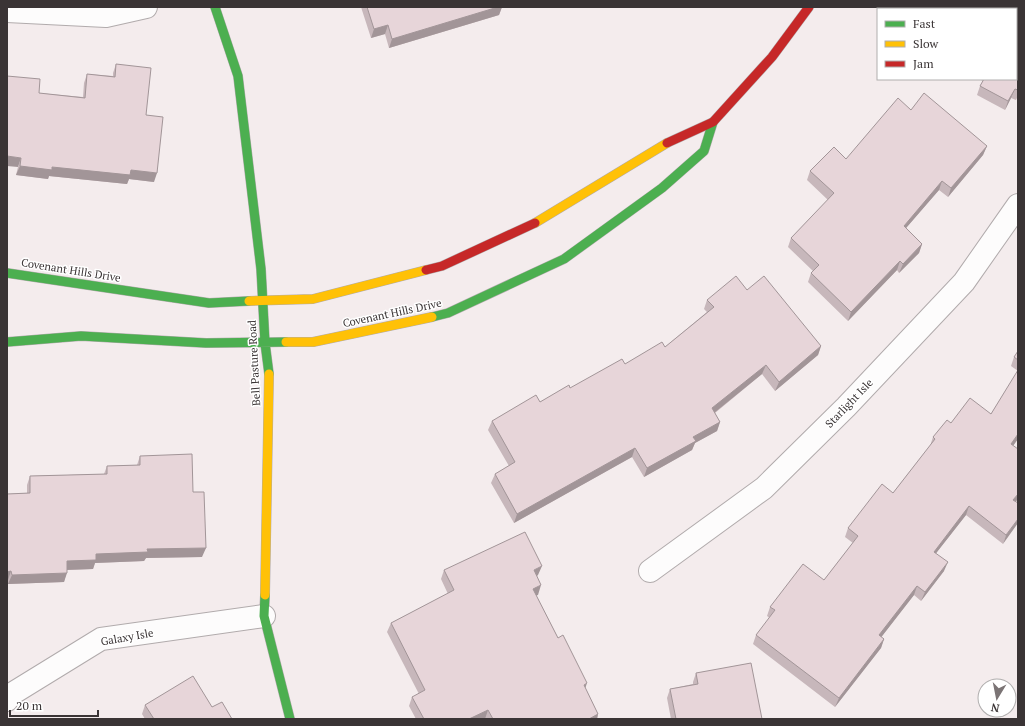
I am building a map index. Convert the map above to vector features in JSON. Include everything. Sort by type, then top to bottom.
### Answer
[{"type":"street","points":[[7,11],[106,16],[146,7]]},
{"type":"street","name":"Bell Pasture Road","points":[[215,7],[238,76],[264,301],[265,343],[270,378],[264,616],[290,719]]},
{"type":"street","name":"Covenant Hills Drive","points":[[7,273],[209,303],[312,299],[442,266],[542,220],[668,143],[713,122],[772,57],[809,7]]},
{"type":"street","name":"Covenant Hills Drive","points":[[7,342],[81,336],[206,343],[313,342],[448,313],[564,259],[662,188],[704,151],[713,122]]},
{"type":"street","name":"Starlight Isle","points":[[650,571],[764,488],[835,418],[964,282],[1018,205]]},
{"type":"street","name":"Galaxy Isle","points":[[8,696],[101,639],[264,616]]},
{"type":"building","points":[[367,7],[498,7],[392,39],[388,25],[374,29]]},
{"type":"building","points":[[1018,7],[1018,90],[1015,89],[1008,101],[980,86],[983,80],[1017,80],[1017,8],[950,8]]},
{"type":"building","points":[[116,64],[151,68],[146,115],[163,117],[157,173],[131,170],[130,175],[52,167],[52,170],[20,166],[21,158],[7,156],[7,76],[40,79],[39,93],[85,98],[87,74],[115,77]]},
{"type":"building","points":[[924,93],[987,146],[951,188],[942,181],[904,226],[922,244],[903,264],[900,261],[851,312],[811,273],[819,265],[791,238],[834,193],[810,171],[834,147],[846,159],[898,98],[911,110]]},
{"type":"building","points":[[736,276],[747,290],[764,276],[821,346],[779,382],[766,365],[712,408],[720,422],[693,437],[696,441],[647,468],[635,448],[517,514],[495,474],[515,462],[492,421],[536,395],[540,402],[569,385],[570,388],[622,359],[625,364],[662,342],[665,347],[714,307],[707,300]]},
{"type":"building","points":[[1018,351],[1018,360],[1014,357]]},
{"type":"building","points":[[1018,370],[1018,434],[1011,444],[1018,449],[1018,494],[1013,500],[1018,503],[1018,519],[1006,535],[969,506],[934,552],[948,562],[925,592],[917,586],[879,635],[884,639],[839,698],[756,635],[775,610],[770,607],[803,564],[824,580],[858,536],[848,528],[882,484],[893,493],[935,439],[933,437],[947,420],[951,423],[970,398],[991,414]]},
{"type":"building","points":[[192,454],[193,492],[204,492],[206,548],[147,549],[148,552],[96,554],[96,560],[67,561],[67,573],[12,575],[11,571],[7,572],[7,494],[30,493],[30,476],[107,474],[107,466],[140,465],[140,456]]},
{"type":"building","points":[[525,532],[542,566],[534,570],[541,585],[533,589],[558,638],[563,635],[587,683],[584,685],[598,714],[589,719],[493,719],[488,710],[469,719],[424,719],[412,697],[425,690],[391,623],[454,590],[444,570]]},
{"type":"building","points":[[751,663],[762,719],[676,719],[670,689],[698,684],[696,673]]},
{"type":"building","points":[[193,676],[212,707],[222,702],[232,719],[154,719],[145,705]]},
{"type":"traffic: fast","points":[[215,7],[238,76],[261,269],[265,343],[269,374]]},
{"type":"traffic: fast","points":[[432,317],[448,313],[564,259],[662,188],[704,151],[713,122]]},
{"type":"traffic: fast","points":[[7,273],[209,303],[249,301]]},
{"type":"traffic: fast","points":[[7,342],[81,336],[206,343],[286,342]]},
{"type":"traffic: fast","points":[[265,595],[264,616],[290,719]]},
{"type":"traffic: slow","points":[[535,223],[667,143]]},
{"type":"traffic: slow","points":[[249,301],[313,299],[426,270]]},
{"type":"traffic: slow","points":[[286,342],[313,342],[432,317]]},
{"type":"traffic: slow","points":[[265,595],[269,374]]},
{"type":"traffic: jam","points":[[667,143],[713,122],[772,57],[809,7]]},
{"type":"traffic: jam","points":[[426,270],[442,266],[535,223]]}]
